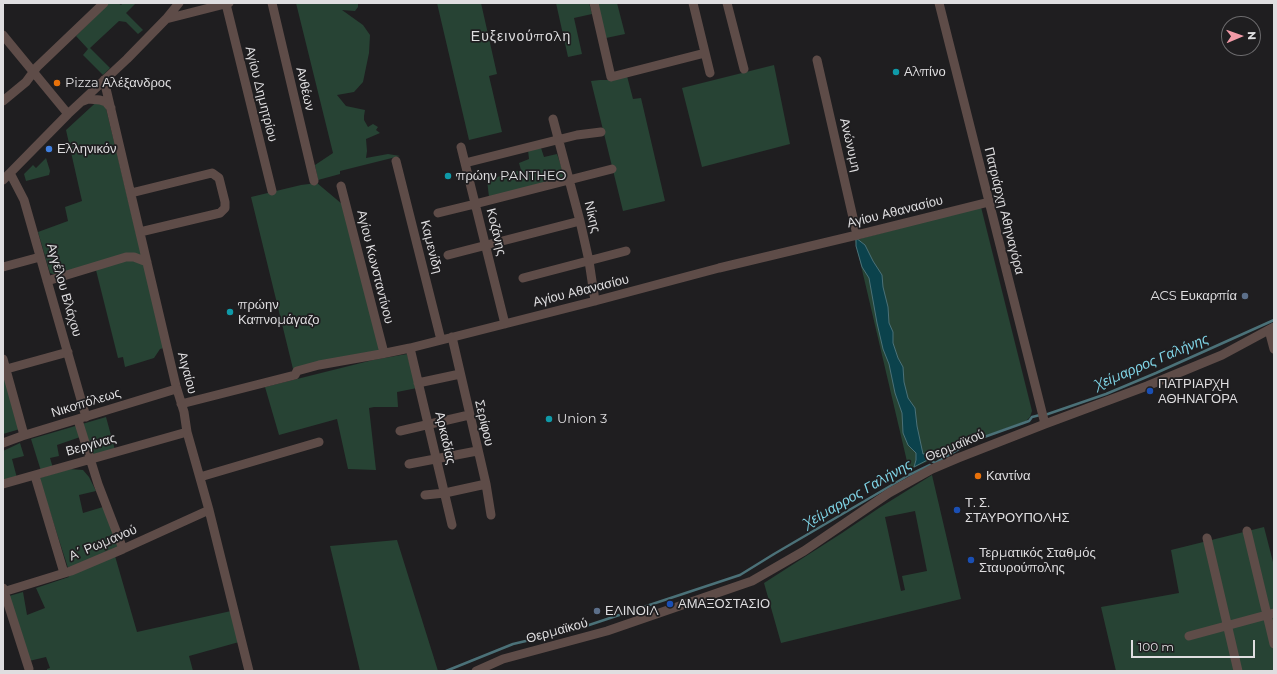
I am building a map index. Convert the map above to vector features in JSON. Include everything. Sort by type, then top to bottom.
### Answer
[{"type":"street","points":[[3,101],[26,82],[37,67],[104,3]]},
{"type":"street","points":[[3,180],[68,114],[166,19],[179,3]]},
{"type":"street","points":[[183,3],[186,9],[194,12]]},
{"type":"street","points":[[166,19],[227,3]]},
{"type":"street","name":"Αγίου Δημητρίου","points":[[227,3],[272,191]]},
{"type":"street","name":"Ανθέων","points":[[272,3],[314,181]]},
{"type":"street","points":[[594,3],[612,77],[705,53]]},
{"type":"street","points":[[693,3],[710,73]]},
{"type":"street","points":[[727,3],[744,69]]},
{"type":"street","name":"Πατριάρχη Αθηναγόρα","points":[[939,3],[1044,424]]},
{"type":"street","points":[[3,35],[68,114]]},
{"type":"street","name":"Ανώνυμη","points":[[817,60],[857,235]]},
{"type":"street","name":"Αιγαίου","points":[[104,80],[176,389],[209,510],[249,671]]},
{"type":"street","points":[[82,101],[88,99],[100,100],[106,102],[111,108]]},
{"type":"street","name":"Νίκης","points":[[553,119],[580,221],[589,261],[595,302]]},
{"type":"street","points":[[465,163],[558,140],[601,132]]},
{"type":"street","name":"Κοζάνης","points":[[461,147],[505,324]]},
{"type":"street","name":"Καμενίδη","points":[[396,161],[441,340]]},
{"type":"street","points":[[438,213],[612,169]]},
{"type":"street","name":"Αγγέλου Βλάχου","points":[[10,173],[24,200],[68,352],[90,459],[123,549]]},
{"type":"street","points":[[131,193],[212,174],[219,178],[225,203],[225,208],[220,213],[140,232]]},
{"type":"street","name":"Αγίου Κωνσταντίνου","points":[[341,186],[384,353]]},
{"type":"street","name":"Αγίου Αθανασίου","points":[[181,404],[295,375],[298,370],[410,348],[595,302],[719,268],[989,202]]},
{"type":"street","points":[[448,255],[580,221]]},
{"type":"street","points":[[523,278],[626,251]]},
{"type":"street","points":[[3,267],[40,257]]},
{"type":"street","points":[[47,281],[126,257],[134,257],[147,262]]},
{"type":"street","points":[[1272,328],[1274,349]]},
{"type":"street","name":"Θερμαϊκού","points":[[476,671],[508,658],[607,631],[752,581],[804,551],[917,477],[953,460],[1204,363],[1237,348],[1272,328]]},
{"type":"street","name":"Σερίφου","points":[[452,337],[477,451],[486,484],[491,515]]},
{"type":"street","name":"Αρκαδίας","points":[[410,348],[452,525]]},
{"type":"street","points":[[4,369],[68,352]]},
{"type":"street","points":[[3,359],[4,369],[24,435]]},
{"type":"street","points":[[418,383],[460,374]]},
{"type":"street","name":"Νικοπόλεως","points":[[3,443],[24,435],[176,389]]},
{"type":"street","points":[[400,431],[469,415]]},
{"type":"street","name":"Βεργίνας","points":[[3,484],[187,432]]},
{"type":"street","points":[[200,477],[319,442]]},
{"type":"street","points":[[409,464],[477,451]]},
{"type":"street","points":[[34,476],[64,573]]},
{"type":"street","points":[[425,495],[445,493],[486,484]]},
{"type":"street","name":"Α΄ Ρωμανού","points":[[3,590],[64,573],[123,549],[209,510]]},
{"type":"street","points":[[1247,531],[1271,614],[1274,644]]},
{"type":"street","points":[[1207,538],[1238,671]]},
{"type":"street","points":[[3,590],[29,669]]},
{"type":"street","points":[[1188,636],[1271,614]]},
{"type":"green space","points":[[109,3],[118,3],[121,5],[123,3],[136,3],[126,13],[143,30],[138,34],[126,22],[119,21],[90,48],[110,68],[103,75],[83,55],[88,49],[76,36]]},
{"type":"green space","points":[[296,3],[358,3],[358,7],[355,11],[342,10],[363,25],[370,35],[369,53],[363,82],[354,92],[337,95],[346,106],[365,110],[364,120],[368,127],[373,124],[378,127],[376,130],[380,133],[366,139],[366,158],[388,154],[400,156],[340,171],[340,174],[318,180],[315,165],[333,153]]},
{"type":"green space","points":[[437,3],[481,3],[497,74],[489,76],[502,132],[469,140]]},
{"type":"green space","points":[[556,3],[589,3],[592,14],[574,18],[582,54],[568,57]]},
{"type":"green space","points":[[597,3],[617,3],[625,34],[606,38]]},
{"type":"green space","points":[[774,65],[790,144],[702,167],[682,88]]},
{"type":"green space","points":[[627,76],[633,99],[641,98],[665,201],[623,211],[591,81],[608,80]]},
{"type":"green space","points":[[103,96],[164,348],[160,349],[154,358],[125,367],[123,357],[118,358],[96,270],[50,273],[38,232],[68,221],[65,207],[82,201],[66,130]]},
{"type":"green space","points":[[541,148],[544,157],[557,154],[565,177],[489,197],[487,180],[521,170],[519,163],[529,159],[528,150]]},
{"type":"green space","points":[[46,158],[50,171],[49,175],[26,181],[24,174],[33,165],[36,168]]},
{"type":"green space","points":[[317,183],[342,204],[380,351],[294,373],[251,197],[301,185]]},
{"type":"green space","points":[[981,207],[1032,411],[1030,417],[1026,421],[973,440],[909,470],[855,240]]},
{"type":"green space","points":[[407,354],[417,388],[397,392],[398,407],[369,408],[376,470],[348,469],[337,419],[279,435],[265,387],[373,360]]},
{"type":"green space","points":[[3,372],[20,429],[3,434]]},
{"type":"green space","points":[[106,417],[115,450],[92,456],[86,435],[57,445],[59,456],[50,458],[53,468],[41,471],[31,439]]},
{"type":"green space","points":[[20,443],[24,456],[12,459],[17,478],[3,481],[3,451]]},
{"type":"green space","points":[[69,469],[83,470],[89,477],[96,491],[79,495],[83,513],[103,507],[121,553],[115,556],[137,632],[231,611],[239,642],[189,656],[193,671],[47,671],[47,669],[50,668],[46,657],[29,661],[9,596],[23,592],[27,615],[45,608],[36,588],[69,577],[67,572],[69,571],[39,478]]},
{"type":"green space","points":[[932,475],[961,599],[781,643],[764,583]],"holes":[[[915,511],[927,571],[902,576],[905,590],[901,591],[885,517]]]},
{"type":"green space","points":[[1264,527],[1274,566],[1274,671],[1116,671],[1101,607],[1179,593],[1171,550]]},
{"type":"green space","points":[[397,540],[438,671],[360,671],[330,546]]},
{"type":"water","points":[[856,238],[865,245],[882,275],[883,287],[888,307],[889,323],[893,332],[893,343],[903,367],[904,382],[908,398],[915,408],[923,454],[928,453],[935,456],[914,467],[916,453],[908,445],[903,433],[902,413],[895,393],[889,364],[883,349],[869,278],[862,267],[856,246]]},
{"type":"waterway","name":"Χείμαρρος Γαλήνης","points":[[1045,415],[1106,394],[1274,320]]},
{"type":"waterway","name":"Χείμαρρος Γαλήνης","points":[[935,463],[973,441],[1029,421],[1032,417],[1040,415]]},
{"type":"waterway","name":"Χείμαρρος Γαλήνης","points":[[927,458],[935,463]]},
{"type":"waterway","name":"Χείμαρρος Γαλήνης","points":[[446,671],[513,644],[577,629],[740,575],[909,475],[930,465]]},
{"type":"place","name":"Αλπίνο","points":[[896,72]]},
{"type":"place","name":"Pizza Αλέξανδρος","points":[[57,83]]},
{"type":"place","name":"Ελληνικόν","points":[[49,149]]},
{"type":"place","name":"πρώην PANTHEO","points":[[448,176]]},
{"type":"place","name":"ACS Ευκαρπία","points":[[1245,296]]},
{"type":"place","name":"πρώην Καπνομάγαζο","points":[[230,312]]},
{"type":"place","name":"ΠΑΤΡΙΑΡΧΗ ΑΘΗΝΑΓΟΡΑ","points":[[1150,391]]},
{"type":"place","name":"Union 3","points":[[549,419]]},
{"type":"place","name":"Καντίνα","points":[[978,476]]},
{"type":"place","name":"Τ. Σ. ΣΤΑΥΡΟΥΠΟΛΗΣ","points":[[957,510]]},
{"type":"place","name":"Τερματικός Σταθμός Σταυρούπολης","points":[[971,560]]},
{"type":"place","name":"ΑΜΑΞΟΣΤΑΣΙΟ","points":[[670,604]]},
{"type":"place","name":"ΕΛΙΝΟΙΛ","points":[[597,611]]},
{"type":"district","name":"Ευξεινούπολη","points":[[521,37]]}]
